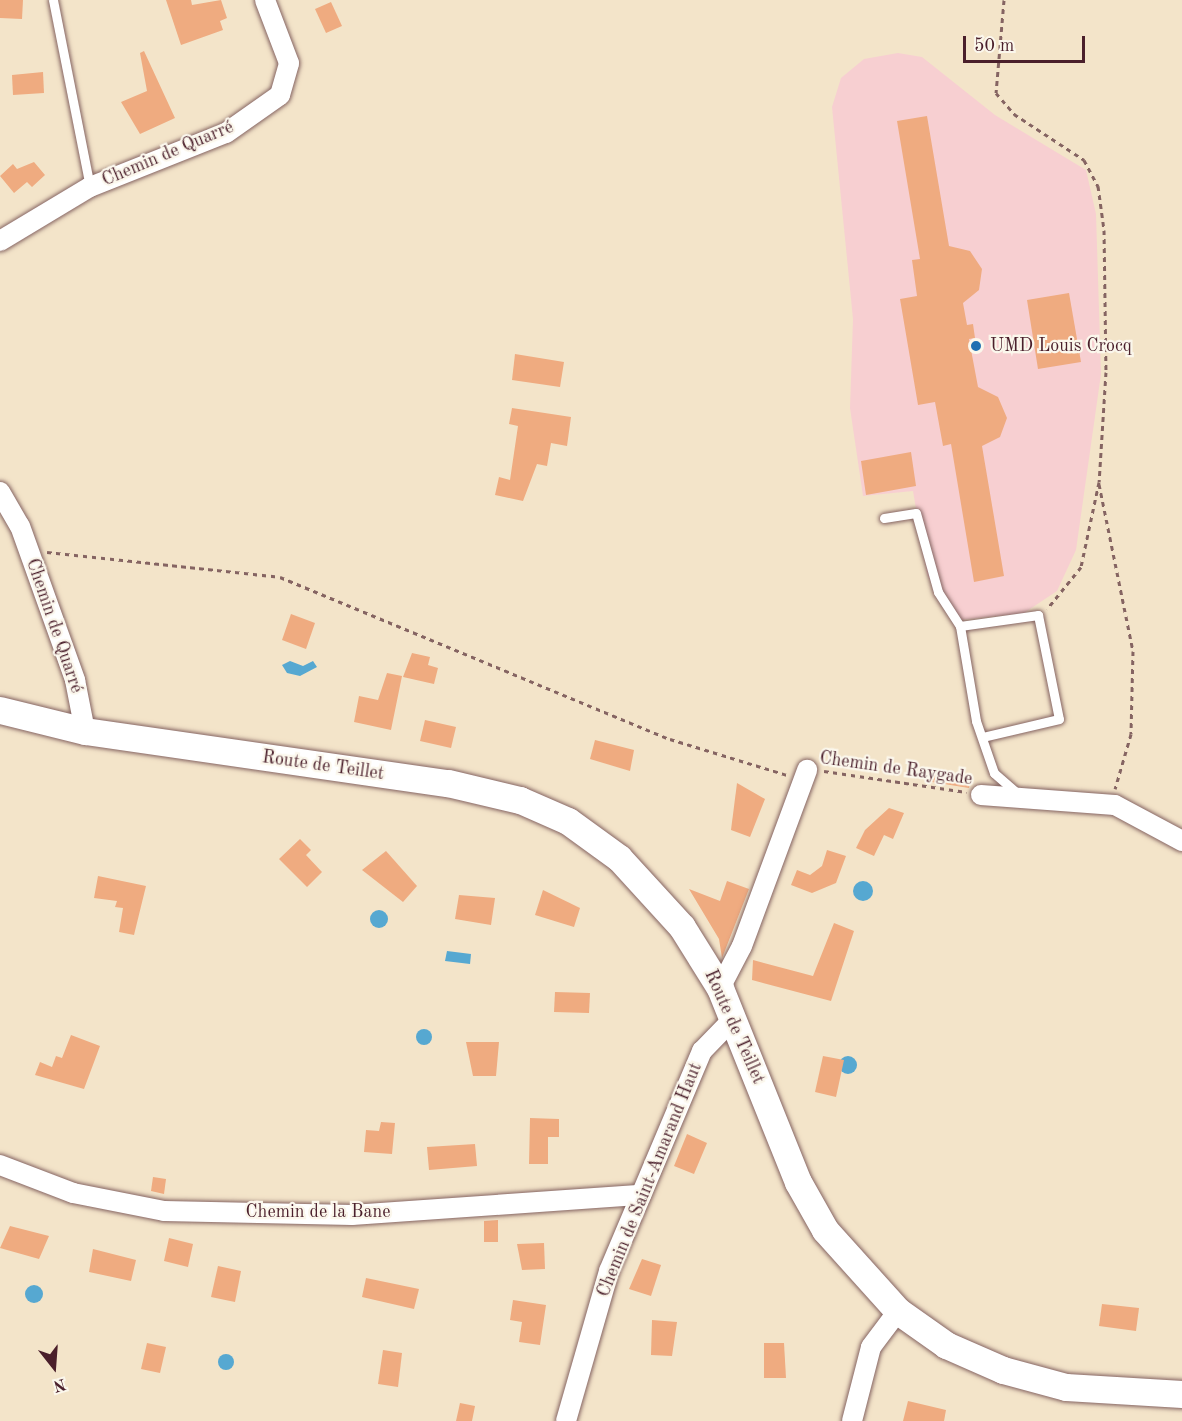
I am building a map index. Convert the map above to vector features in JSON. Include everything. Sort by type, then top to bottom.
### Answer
[{"type":"main road","name":"Route de Teillet","points":[[0,710],[85,731],[448,783],[520,800],[568,821],[619,858],[682,927],[720,988],[798,1182],[825,1230],[898,1311],[946,1345],[1003,1370],[1066,1387],[1182,1394]]},
{"type":"street","name":"Chemin de Quarré","points":[[0,241],[90,188],[226,133],[280,95],[289,63],[265,0]]},
{"type":"street","name":"Chemin de Quarré","points":[[0,492],[28,550],[75,680],[85,731]]},
{"type":"street","points":[[720,988],[742,946],[805,775]]},
{"type":"street","points":[[981,795],[1107,805],[1182,840]]},
{"type":"street","name":"Chemin de Saint-Amarand Haut","points":[[566,1421],[609,1271],[702,1051],[733,1019]]},
{"type":"street","name":"Chemin de la Bane","points":[[0,1165],[73,1193],[164,1211],[352,1215],[641,1195]]},
{"type":"street","points":[[852,1421],[871,1347],[898,1311]]},
{"type":"lane","name":"Chemin de Quarré","points":[[53,0],[90,188]]},
{"type":"lane","points":[[884,518],[916,513],[938,592],[960,626],[982,737],[994,773],[1022,798]]},
{"type":"lane","points":[[960,626],[1038,615],[1059,719],[982,737]]},
{"type":"path","points":[[1004,0],[996,93],[1014,114],[1084,160],[1098,186],[1106,372],[1098,482],[1081,567],[1062,596],[1038,615]]},
{"type":"path","points":[[1098,482],[1129,630],[1134,688],[1129,743],[1107,805]]},
{"type":"path","name":"Chemin de Raygade","points":[[28,550],[280,577],[670,739],[805,775],[981,795]]},
{"type":"shaded area","name":"UMD Louis Crocq","points":[[898,53],[922,57],[995,115],[1086,170],[1096,214],[1101,374],[1076,550],[1057,591],[1024,613],[958,620],[941,605],[927,574],[913,491],[863,496],[850,408],[853,319],[832,107],[841,78],[864,59]]},
{"type":"water","points":[[290,661],[303,666],[313,661],[317,667],[300,676],[287,673],[282,665]]},
{"type":"water","points":[[863,881],[870,884],[873,891],[870,898],[863,901],[856,898],[853,891],[856,884]]},
{"type":"water","points":[[379,910],[385,913],[388,919],[385,925],[379,928],[373,925],[370,919],[373,913]]},
{"type":"water","points":[[447,951],[471,954],[470,964],[445,961]]},
{"type":"water","points":[[424,1029],[430,1031],[432,1037],[430,1043],[424,1045],[418,1043],[416,1037],[418,1031]]},
{"type":"water","points":[[844,1056],[852,1056],[857,1061],[855,1072],[844,1074],[839,1069],[839,1061]]},
{"type":"water","points":[[34,1285],[40,1288],[43,1294],[40,1300],[34,1303],[28,1300],[25,1294],[28,1288]]},
{"type":"water","points":[[226,1354],[232,1356],[234,1362],[232,1368],[226,1370],[220,1368],[218,1362],[220,1356]]},
{"type":"building","points":[[0,0],[23,0],[22,19],[0,18]]},
{"type":"building","points":[[166,0],[191,0],[192,5],[221,0],[227,18],[220,21],[223,30],[181,45]]},
{"type":"building","points":[[331,2],[342,26],[326,33],[315,9]]},
{"type":"building","points":[[144,51],[175,118],[140,134],[121,102],[147,91],[140,53]]},
{"type":"building","points":[[43,72],[44,93],[13,95],[12,75]]},
{"type":"building","points":[[927,116],[949,246],[970,251],[982,269],[979,290],[963,303],[967,325],[973,324],[975,338],[969,339],[978,387],[998,397],[1007,418],[1000,437],[982,446],[1004,576],[974,582],[951,444],[943,446],[935,402],[918,405],[900,299],[917,296],[912,260],[920,259],[897,121]]},
{"type":"building","points":[[34,162],[45,175],[32,187],[27,182],[14,193],[0,176],[13,164],[17,169]]},
{"type":"building","points":[[1069,293],[1081,362],[1038,369],[1027,300]]},
{"type":"building","points":[[515,354],[564,362],[560,387],[512,380]]},
{"type":"building","points":[[512,408],[571,417],[567,446],[551,443],[547,466],[537,464],[523,501],[495,495],[499,477],[510,480],[518,426],[509,424]]},
{"type":"building","points":[[911,452],[916,486],[866,495],[861,461]]},
{"type":"building","points":[[291,614],[315,623],[306,649],[282,640]]},
{"type":"building","points":[[412,653],[430,657],[428,665],[438,668],[434,684],[403,677]]},
{"type":"building","points":[[387,673],[402,676],[391,730],[354,722],[359,696],[378,700]]},
{"type":"building","points":[[425,720],[456,727],[451,748],[420,741]]},
{"type":"building","points":[[595,740],[634,750],[630,771],[590,759]]},
{"type":"building","points":[[933,770],[971,776],[969,788],[932,782]]},
{"type":"building","points":[[737,783],[765,799],[750,837],[731,830]]},
{"type":"building","points":[[889,808],[904,813],[893,839],[884,835],[874,856],[856,848],[865,830]]},
{"type":"building","points":[[300,839],[311,850],[306,855],[322,872],[307,887],[279,859]]},
{"type":"building","points":[[827,850],[846,856],[836,883],[812,893],[791,885],[797,870],[810,875],[822,866]]},
{"type":"building","points":[[386,851],[417,886],[403,902],[362,870]]},
{"type":"building","points":[[98,876],[146,886],[134,935],[119,932],[123,908],[115,907],[117,901],[94,898]]},
{"type":"building","points":[[727,881],[749,889],[722,958],[719,939],[689,889],[720,901]]},
{"type":"building","points":[[543,890],[580,908],[574,927],[535,915]]},
{"type":"building","points":[[459,895],[495,898],[491,925],[455,919]]},
{"type":"building","points":[[834,923],[854,931],[831,1001],[752,980],[753,960],[813,976]]},
{"type":"building","points":[[555,992],[590,993],[589,1013],[554,1012]]},
{"type":"building","points":[[71,1035],[100,1046],[84,1089],[35,1075],[40,1062],[52,1067],[56,1056],[62,1058]]},
{"type":"building","points":[[466,1042],[499,1042],[496,1076],[473,1076]]},
{"type":"building","points":[[823,1056],[844,1060],[836,1097],[815,1092]]},
{"type":"building","points":[[530,1118],[559,1119],[559,1137],[548,1137],[548,1164],[529,1164]]},
{"type":"building","points":[[381,1122],[395,1123],[392,1154],[364,1152],[366,1130],[379,1131]]},
{"type":"building","points":[[687,1134],[707,1143],[694,1174],[674,1166]]},
{"type":"building","points":[[475,1144],[477,1166],[429,1170],[427,1147]]},
{"type":"building","points":[[153,1177],[166,1179],[164,1194],[151,1191]]},
{"type":"building","points":[[498,1220],[498,1242],[484,1242],[484,1221]]},
{"type":"building","points":[[10,1226],[49,1236],[39,1259],[0,1248]]},
{"type":"building","points":[[169,1238],[193,1244],[188,1267],[164,1261]]},
{"type":"building","points":[[544,1243],[545,1269],[522,1270],[517,1244]]},
{"type":"building","points":[[93,1249],[136,1260],[131,1281],[89,1272]]},
{"type":"building","points":[[642,1259],[661,1265],[651,1296],[629,1289]]},
{"type":"building","points":[[218,1266],[241,1271],[235,1302],[211,1297]]},
{"type":"building","points":[[366,1278],[419,1289],[414,1309],[362,1297]]},
{"type":"building","points":[[513,1300],[546,1305],[540,1345],[519,1342],[522,1322],[510,1320]]},
{"type":"building","points":[[1102,1304],[1139,1308],[1136,1331],[1099,1326]]},
{"type":"building","points":[[652,1320],[677,1322],[672,1356],[651,1355]]},
{"type":"building","points":[[147,1343],[166,1347],[160,1373],[141,1369]]},
{"type":"building","points":[[764,1343],[784,1343],[786,1378],[764,1378]]},
{"type":"building","points":[[383,1350],[402,1353],[398,1387],[378,1384]]},
{"type":"building","points":[[908,1401],[946,1410],[944,1421],[903,1421]]},
{"type":"building","points":[[460,1403],[475,1406],[472,1421],[456,1421]]},
{"type":"place","name":"UMD Louis Crocq","points":[[976,346]]}]
